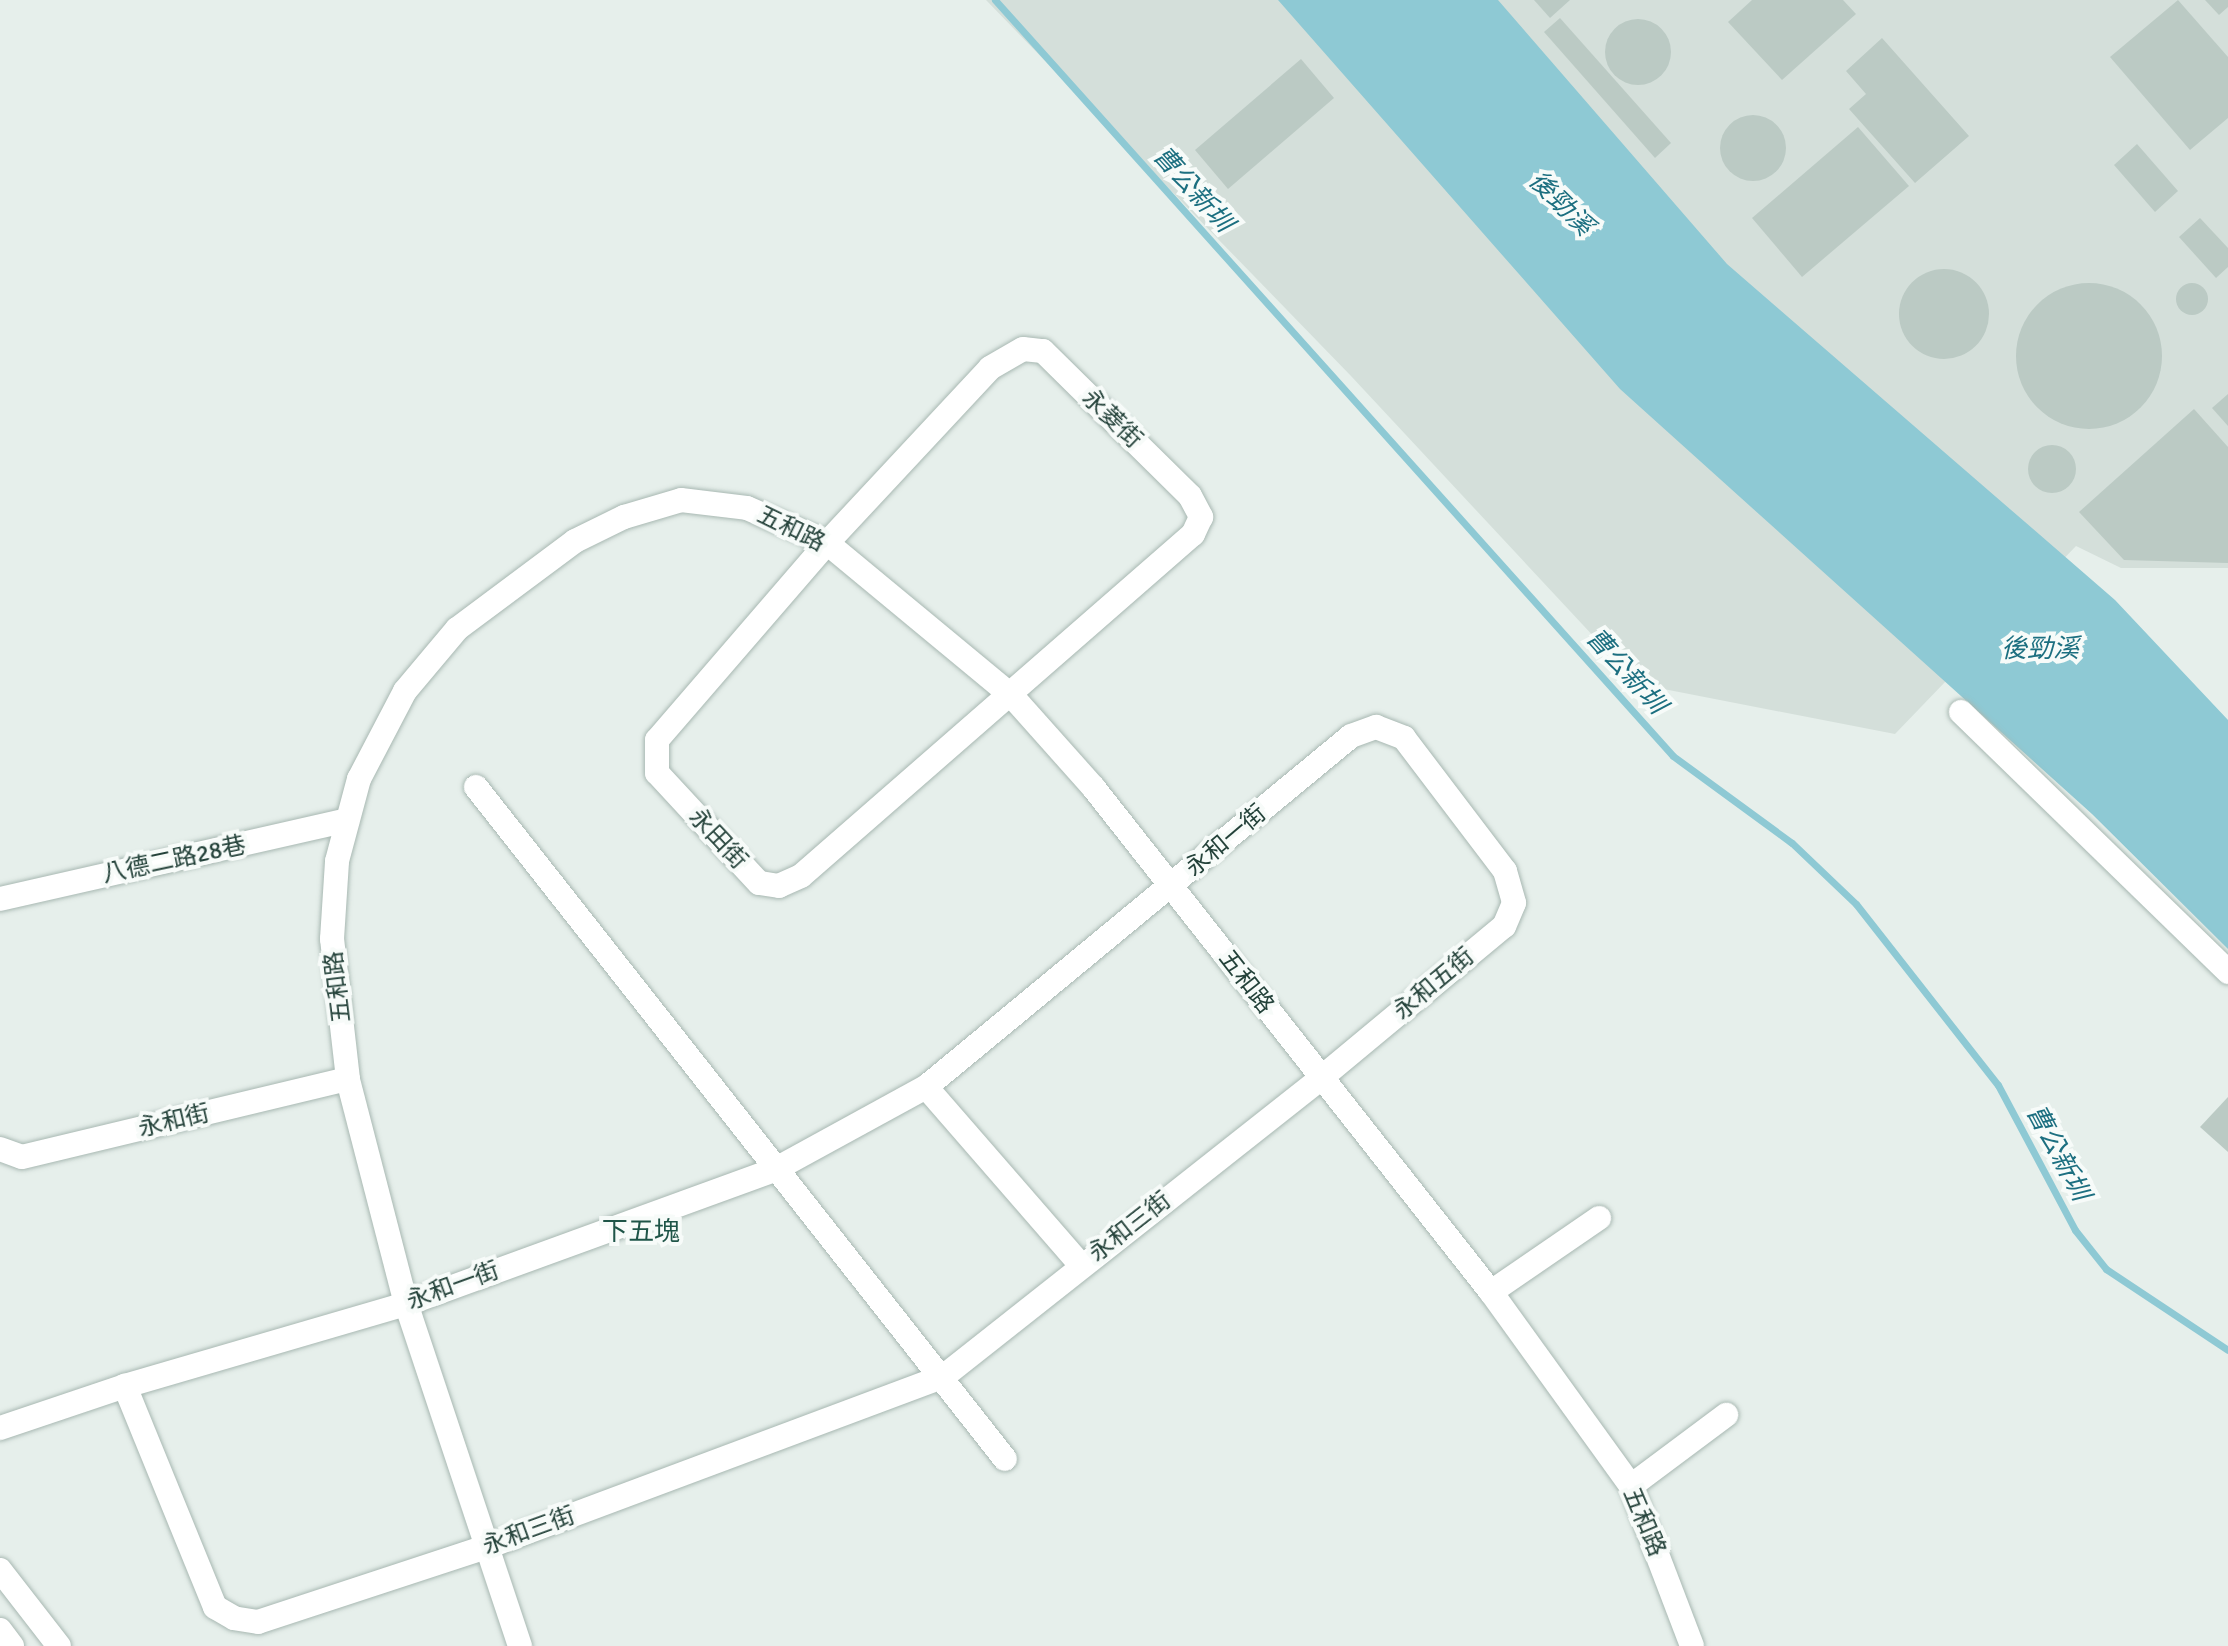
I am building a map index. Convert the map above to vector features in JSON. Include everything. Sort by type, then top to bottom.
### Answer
[{"type":"street","name":"永菱街","points":[[827,543],[997,361],[1023,349],[1043,351],[1190,496],[1201,517],[1193,534],[1011,695]]},
{"type":"street","name":"五和路","points":[[520,1646],[406,1304],[348,1079],[332,939],[337,861],[359,779],[405,691],[457,629],[575,541],[624,517],[681,500],[747,508],[827,543],[1011,695],[1172,886],[1320,1079],[1491,1292],[1631,1486],[1692,1646]]},
{"type":"street","name":"永田街","points":[[827,543],[657,740],[657,773],[759,883],[779,886],[801,876],[1011,695]]},
{"type":"street","points":[[1961,712],[2228,972]]},
{"type":"street","name":"永和一街","points":[[0,1428],[125,1386],[406,1304],[776,1169],[926,1087],[1351,736],[1376,727],[1404,738],[1505,871]]},
{"type":"street","points":[[476,787],[1005,1459]]},
{"type":"street","name":"八德二路28巷","points":[[0,899],[347,820]]},
{"type":"street","name":"永和五街","points":[[1320,1079],[1504,926],[1514,903],[1505,871]]},
{"type":"street","name":"永和街","points":[[0,1149],[22,1157],[348,1079]]},
{"type":"street","name":"永和三街","points":[[125,1386],[215,1607],[234,1618],[258,1622],[489,1546],[942,1377],[1320,1079]]},
{"type":"street","points":[[926,1087],[1081,1265]]},
{"type":"street","points":[[1491,1292],[1599,1218]]},
{"type":"street","points":[[1631,1486],[1726,1415]]},
{"type":"street","points":[[0,1570],[59,1646]]},
{"type":"street","points":[[0,1630],[12,1646]]},
{"type":"shaded area","points":[[986,0],[2228,0],[2228,568],[2121,568],[2076,546],[1895,734],[1638,684],[1351,376]]},
{"type":"water","name":"後勁溪","points":[[1278,0],[1498,0],[1727,264],[2115,600],[2228,720],[2228,949],[2092,814],[1620,389]]},
{"type":"building","points":[[1534,0],[1570,0],[1550,18]]},
{"type":"building","points":[[1752,0],[1843,0],[1856,14],[1782,80],[1728,22]]},
{"type":"building","points":[[2178,0],[2228,57],[2228,118],[2190,150],[2110,57]]},
{"type":"building","points":[[2205,0],[2228,0],[2228,7],[2219,15]]},
{"type":"building","points":[[1560,18],[1671,143],[1655,158],[1544,32]]},
{"type":"building","points":[[1638,19],[1651,21],[1661,29],[1669,39],[1669,65],[1661,75],[1651,83],[1638,85],[1625,83],[1615,75],[1607,65],[1605,52],[1607,39],[1615,29],[1625,21]]},
{"type":"building","points":[[1882,38],[1969,136],[1915,183],[1849,109],[1866,94],[1846,71]]},
{"type":"building","points":[[1301,59],[1334,98],[1228,189],[1195,150]]},
{"type":"building","points":[[1753,115],[1766,117],[1776,125],[1784,135],[1784,161],[1776,171],[1766,179],[1753,181],[1740,179],[1730,171],[1722,161],[1720,148],[1722,135],[1730,125],[1740,117]]},
{"type":"building","points":[[1858,127],[1909,186],[1802,277],[1752,218]]},
{"type":"building","points":[[2137,144],[2178,191],[2155,212],[2114,165]]},
{"type":"building","points":[[2200,218],[2228,248],[2228,267],[2216,278],[2179,237]]},
{"type":"building","points":[[1944,269],[1961,273],[1976,282],[1985,297],[1989,314],[1985,331],[1976,346],[1961,355],[1944,359],[1927,355],[1912,346],[1903,331],[1899,314],[1903,297],[1912,282],[1927,273]]},
{"type":"building","points":[[2089,283],[2117,288],[2141,304],[2157,328],[2162,356],[2157,384],[2141,408],[2117,424],[2089,429],[2061,424],[2037,408],[2021,384],[2016,356],[2021,328],[2037,304],[2061,288]]},
{"type":"building","points":[[2192,283],[2203,288],[2208,299],[2203,310],[2192,315],[2181,310],[2176,299],[2181,288]]},
{"type":"building","points":[[2228,394],[2228,426],[2212,408]]},
{"type":"building","points":[[2194,409],[2228,447],[2228,563],[2124,560],[2079,512]]},
{"type":"building","points":[[2052,445],[2069,452],[2076,469],[2069,486],[2052,493],[2035,486],[2028,469],[2035,452]]},
{"type":"building","points":[[2228,1097],[2228,1152],[2200,1127]]},
{"type":"waterway","name":"曹公新圳","points":[[995,0],[1673,756],[1792,843],[1856,904],[1998,1085],[2075,1230],[2106,1269],[2228,1350]]},
{"type":"district","name":"下五塊","points":[[641,1233]]}]
